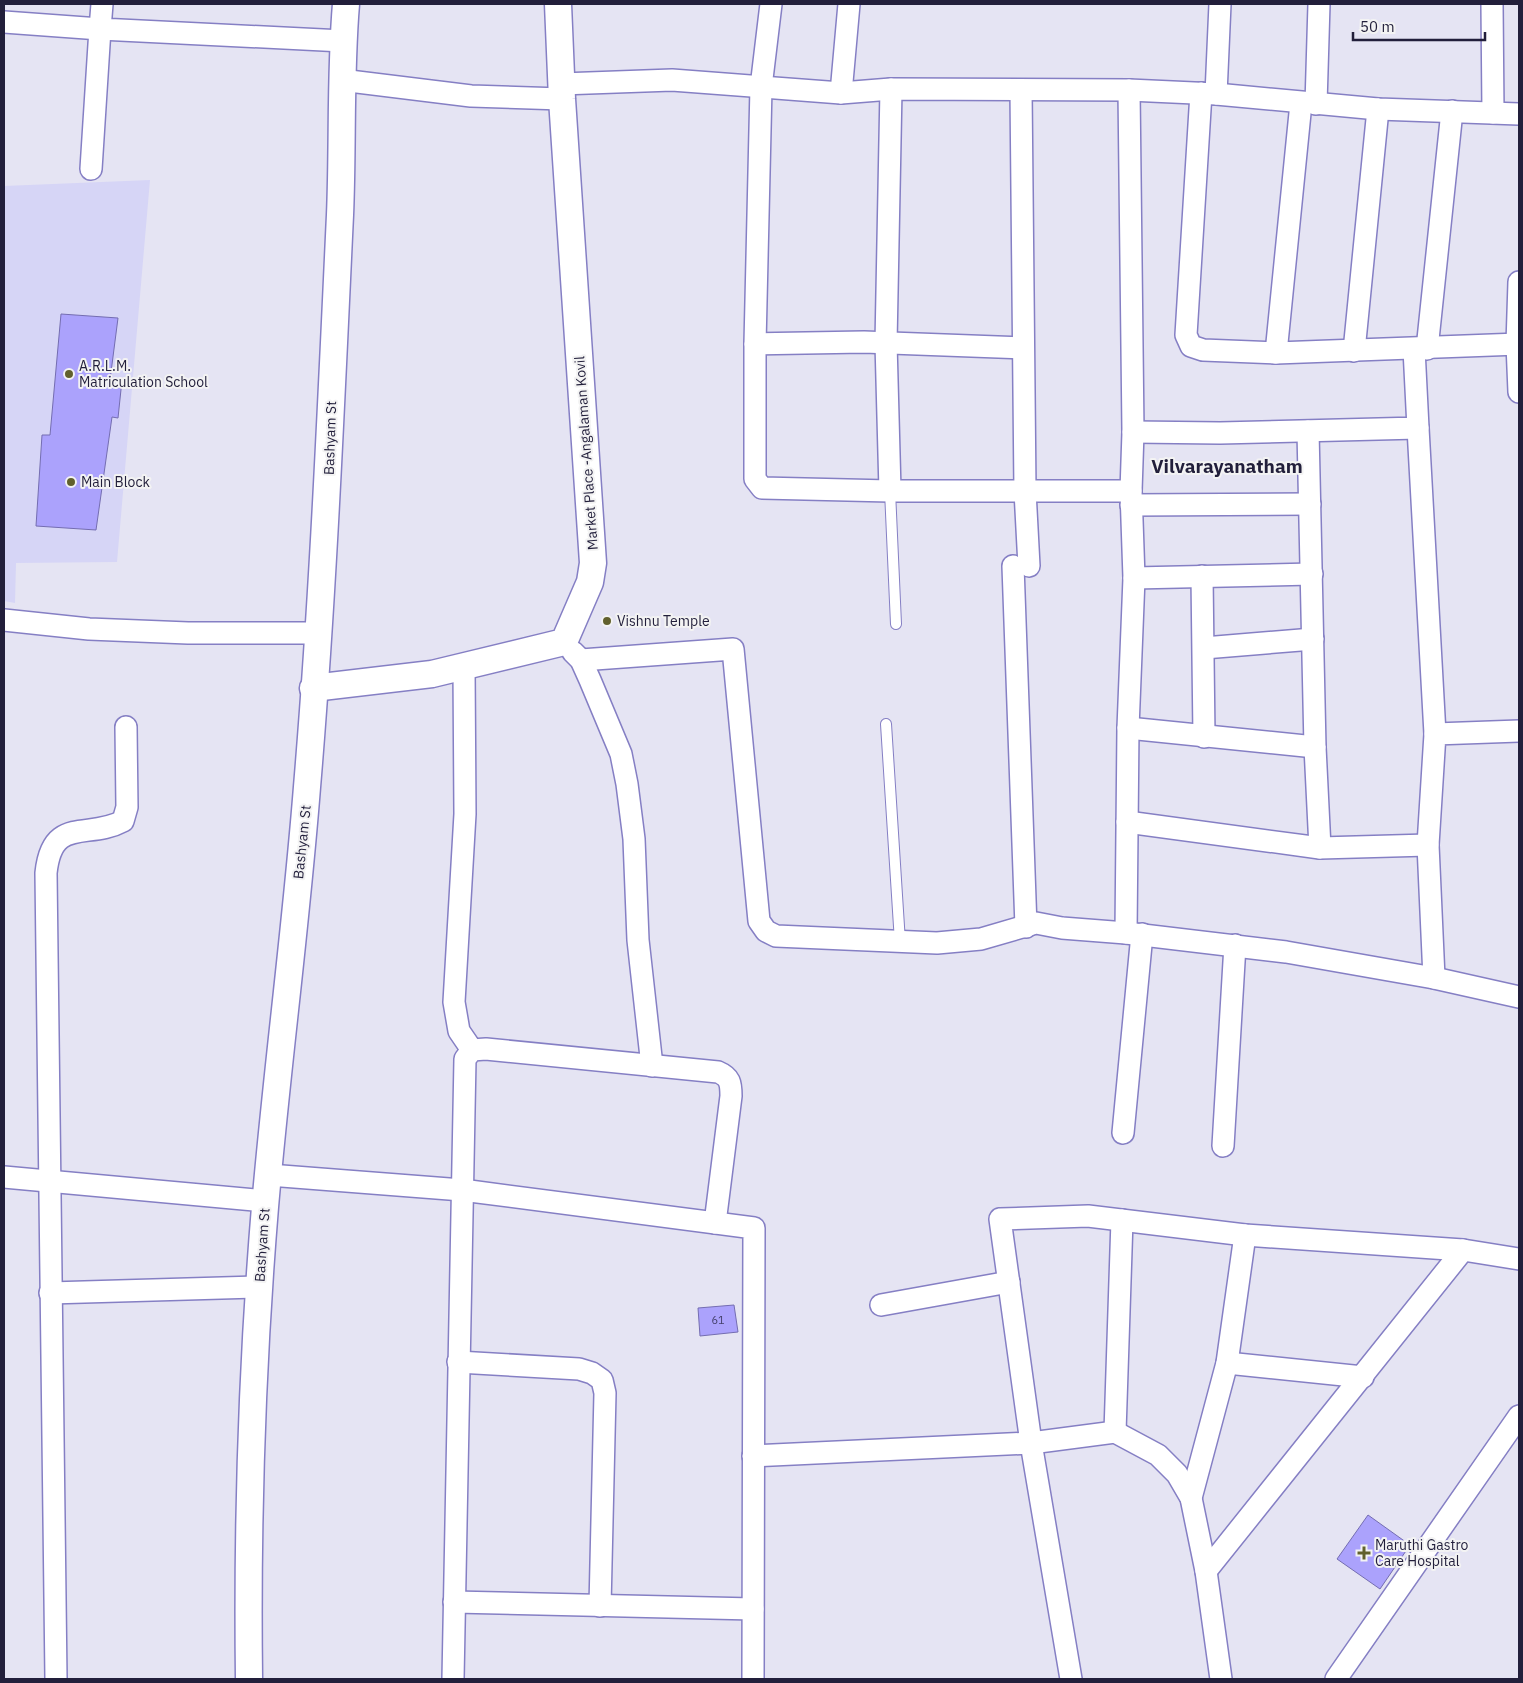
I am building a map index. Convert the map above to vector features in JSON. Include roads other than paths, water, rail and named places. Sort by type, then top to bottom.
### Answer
[{"type":"street","points":[[91,169],[102,4]]},
{"type":"street","name":"Bashyam St","points":[[248,1679],[248,1496],[259,1287],[308,786],[330,438],[340,202],[341,80],[346,4]]},
{"type":"street","name":"Market Place -Angalaman Kovil","points":[[558,4],[561,91],[593,563],[572,651]]},
{"type":"street","points":[[771,4],[761,87],[755,344],[755,479],[762,488],[890,491],[1025,491],[1131,498],[1310,504]]},
{"type":"street","points":[[841,93],[849,4]]},
{"type":"street","points":[[1220,4],[1208,94],[1186,335],[1191,346],[1203,350],[1276,354],[1518,344]]},
{"type":"street","points":[[1276,354],[1309,104],[1319,4]]},
{"type":"street","points":[[1492,4],[1493,113]]},
{"type":"street","points":[[4,22],[100,29],[343,41]]},
{"type":"street","points":[[341,80],[471,96],[561,91],[639,80],[841,93],[891,89],[1129,90],[1208,94],[1309,104],[1519,114]]},
{"type":"street","points":[[890,491],[886,344],[891,89]]},
{"type":"street","points":[[1021,90],[1025,491],[1021,566],[1026,927]]},
{"type":"street","points":[[1123,1133],[1134,934],[1127,822],[1128,728],[1134,578],[1131,498],[1133,432],[1129,90]]},
{"type":"street","points":[[1354,351],[1378,108]]},
{"type":"street","points":[[1434,978],[1428,845],[1435,734],[1418,428],[1420,349],[1452,111]]},
{"type":"street","points":[[1519,282],[1519,392]]},
{"type":"street","points":[[755,344],[886,344],[1023,348]]},
{"type":"street","points":[[1133,432],[1220,433],[1418,428]]},
{"type":"street","points":[[1308,431],[1315,747],[1320,848]]},
{"type":"street","points":[[1134,578],[1312,574]]},
{"type":"street","points":[[1202,576],[1204,737]]},
{"type":"street","points":[[4,620],[89,629],[188,633],[318,633]]},
{"type":"street","points":[[1204,648],[1313,639]]},
{"type":"street","points":[[313,688],[432,674],[572,651],[733,649],[760,921],[766,931],[776,936],[937,943],[980,939],[1036,923],[1062,928],[1235,945],[1434,978],[1519,997]]},
{"type":"street","points":[[572,651],[621,754],[627,784],[634,839],[638,940],[652,1066]]},
{"type":"street","points":[[464,668],[465,814],[454,1002],[459,1031],[472,1050]]},
{"type":"street","points":[[56,1679],[46,873],[48,856],[57,843],[71,831],[112,827],[123,821],[127,807],[126,727]]},
{"type":"street","points":[[1128,728],[1315,747]]},
{"type":"street","points":[[1435,734],[1519,730]]},
{"type":"street","points":[[1127,822],[1320,848],[1428,845]]},
{"type":"street","points":[[1223,1146],[1235,945]]},
{"type":"street","points":[[453,1679],[465,1059],[472,1050],[486,1049],[718,1072],[727,1076],[731,1084],[715,1223]]},
{"type":"street","points":[[269,1175],[462,1190],[754,1228],[753,1679]]},
{"type":"street","points":[[4,1177],[266,1201]]},
{"type":"street","points":[[1071,1679],[1031,1443],[1000,1220],[1088,1216],[1245,1235],[1463,1250],[1519,1259]]},
{"type":"street","points":[[1115,1432],[1122,1220]]},
{"type":"street","points":[[1191,1498],[1227,1363],[1245,1235]]},
{"type":"street","points":[[1206,1571],[1463,1250]]},
{"type":"street","points":[[881,1305],[1009,1282]]},
{"type":"street","points":[[50,1293],[259,1287]]},
{"type":"street","points":[[458,1362],[578,1369],[592,1373],[602,1380],[605,1393],[600,1606]]},
{"type":"street","points":[[1227,1363],[1363,1377]]},
{"type":"street","points":[[1336,1679],[1519,1416]]},
{"type":"street","points":[[753,1456],[1031,1443],[1115,1432],[1158,1455],[1177,1474],[1191,1498],[1206,1571],[1221,1679]]},
{"type":"street","points":[[454,1602],[753,1609]]},
{"type":"lane","points":[[890,491],[896,624]]},
{"type":"lane","points":[[886,724],[900,942]]},
{"type":"place","name":"A.R.L.M. Matriculation School","points":[[69,374]]},
{"type":"place","name":"Main Block","points":[[71,482]]},
{"type":"place","name":"Vishnu Temple","points":[[607,621]]},
{"type":"place","name":"Maruthi Gastro Care Hospital","points":[[1364,1553]]},
{"type":"district","name":"Vilvarayanatham","points":[[1227,466]]}]
